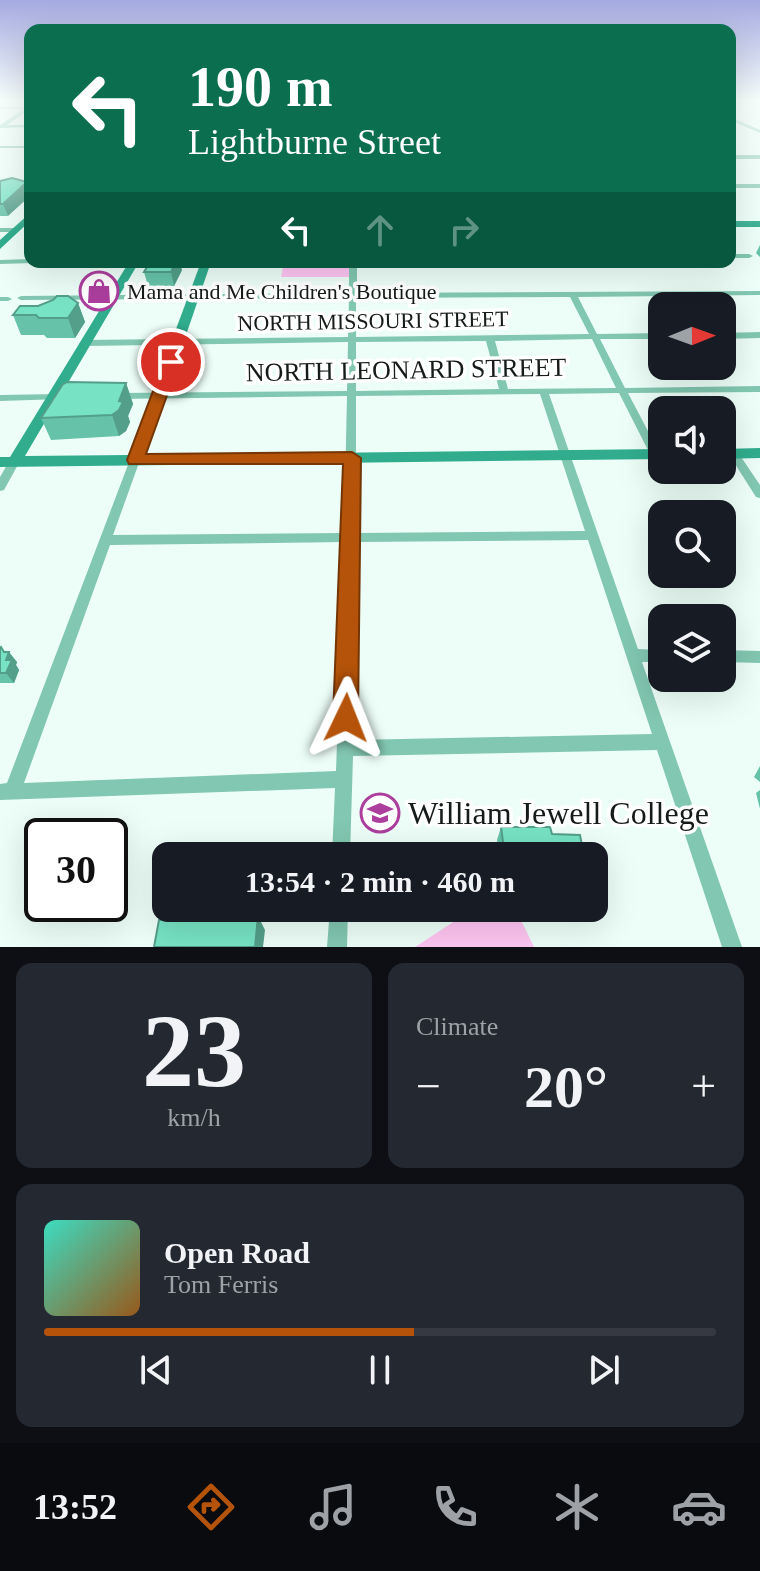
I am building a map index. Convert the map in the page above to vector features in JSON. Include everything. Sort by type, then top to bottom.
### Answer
[{"type":"street","points":[[0,147],[24,147]]},
{"type":"street","points":[[736,157],[759,157]]},
{"type":"street","points":[[736,186],[760,186]]},
{"type":"street","points":[[0,246],[24,222]]},
{"type":"street","points":[[736,224],[760,224]]},
{"type":"street","points":[[0,230],[24,230]]},
{"type":"street","points":[[736,256],[749,256]]},
{"type":"street","points":[[0,262],[24,261]]},
{"type":"street","points":[[0,487],[8,462],[52,397],[130,268]]},
{"type":"street","points":[[204,268],[106,540],[6,792],[344,779]]},
{"type":"street","points":[[342,842],[351,538],[353,268]]},
{"type":"street","points":[[21,298],[760,293]]},
{"type":"street","points":[[573,295],[648,436]]},
{"type":"street","points":[[736,336],[760,335]]},
{"type":"street","name":"NORTH MISSOURI STREET","points":[[84,343],[648,336]]},
{"type":"street","points":[[490,338],[504,390]]},
{"type":"street","name":"NORTH LEONARD STREET","points":[[106,396],[760,389]]},
{"type":"street","points":[[543,390],[732,947]]},
{"type":"street","points":[[0,398],[76,396]]},
{"type":"street","points":[[736,454],[760,453]]},
{"type":"street","points":[[8,462],[648,454]]},
{"type":"street","points":[[736,465],[760,494]]},
{"type":"street","points":[[106,540],[593,535]]},
{"type":"street","points":[[634,655],[648,656]]},
{"type":"street","points":[[736,656],[760,657]]},
{"type":"street","points":[[344,748],[662,742]]},
{"type":"street","points":[[337,947],[338,922]]},
{"type":"shaded area","points":[[283,268],[349,268],[349,277],[281,277]]},
{"type":"shaded area","points":[[453,922],[522,922],[534,947],[415,947]]},
{"type":"building","points":[[12,178],[24,181],[24,185],[0,204],[0,181]]},
{"type":"building","points":[[146,268],[173,268],[171,272],[144,272]]},
{"type":"building","points":[[57,296],[68,296],[78,303],[68,318],[13,315],[20,306],[38,306]]},
{"type":"building","points":[[67,382],[126,383],[119,401],[123,402],[112,415],[41,418]]},
{"type":"building","points":[[1,647],[4,652],[9,652],[6,660],[12,660],[6,673],[0,673]]},
{"type":"building","points":[[501,827],[550,827],[552,834],[580,835],[581,842],[503,842]]},
{"type":"building","points":[[159,922],[257,922],[255,947],[154,947]]},
{"type":"place","name":"Mama and Me Children's Boutique","points":[[99,291]]},
{"type":"place","name":"William Jewell College","points":[[380,813]]},
{"type":"route","points":[[171,362],[135,460],[352,458],[346,718]]}]
